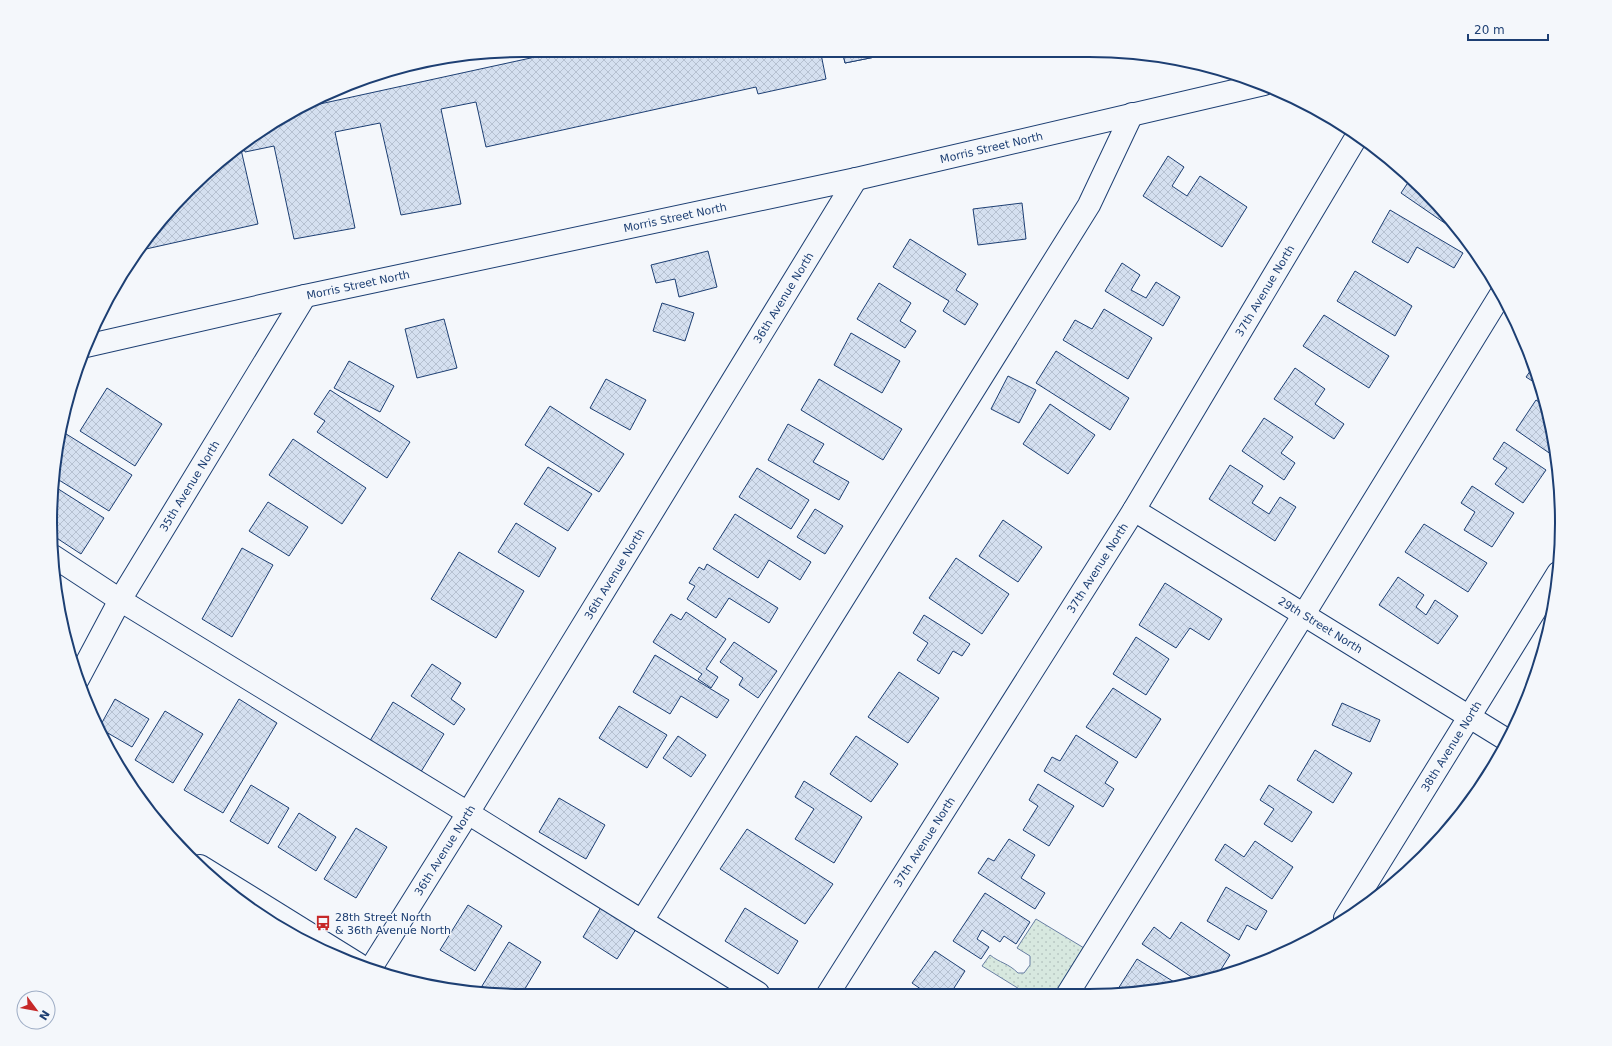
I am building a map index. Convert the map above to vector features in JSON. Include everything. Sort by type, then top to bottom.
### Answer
[{"type":"street","name":"Morris Street North","points":[[92,345],[304,296],[856,179],[1252,87]]},
{"type":"street","points":[[642,921],[1089,205],[1132,114]]},
{"type":"street","name":"37th Avenue North","points":[[831,989],[1134,510],[1354,140]]},
{"type":"street","name":"36th Avenue North","points":[[373,964],[468,813],[856,179]]},
{"type":"street","name":"35th Avenue North","points":[[82,672],[120,600],[304,296]]},
{"type":"street","points":[[1071,989],[1498,299]]},
{"type":"street","name":"29th Street North","points":[[1134,510],[1503,737]]},
{"type":"street","points":[[59,560],[120,600],[752,989]]},
{"type":"street","name":"38th Avenue North","points":[[1351,908],[1551,586]]},
{"type":"street","points":[[229,885],[332,948]]},
{"type":"shaded area","points":[[1036,919],[1084,948],[1059,989],[1019,989],[982,966],[990,955],[1011,967],[1018,973],[1024,973],[1030,965],[1030,956],[1017,948]]},
{"type":"building","points":[[535,57],[822,57],[826,79],[758,94],[756,87],[486,147],[476,102],[441,109],[461,204],[401,215],[380,123],[335,132],[355,228],[294,239],[274,146],[245,152],[244,149],[290,119],[319,104]]},
{"type":"building","points":[[844,57],[875,57],[845,63]]},
{"type":"building","points":[[844,57],[875,57],[845,63]]},
{"type":"building","points":[[241,151],[258,224],[146,249],[193,193]]},
{"type":"building","points":[[1168,156],[1184,167],[1172,186],[1187,196],[1200,176],[1247,207],[1222,247],[1143,196]]},
{"type":"building","points":[[1408,183],[1419,193],[1446,224],[1401,193]]},
{"type":"building","points":[[1022,203],[1026,239],[978,245],[973,209]]},
{"type":"building","points":[[1390,210],[1463,253],[1454,268],[1417,247],[1408,263],[1372,242]]},
{"type":"building","points":[[910,239],[966,274],[956,290],[978,304],[965,325],[943,311],[949,301],[893,267]]},
{"type":"building","points":[[708,251],[717,287],[679,297],[675,279],[656,283],[651,265]]},
{"type":"building","points":[[1122,263],[1140,275],[1131,290],[1146,298],[1156,282],[1180,297],[1163,326],[1105,291]]},
{"type":"building","points":[[1355,271],[1412,306],[1395,336],[1337,301]]},
{"type":"building","points":[[879,283],[911,303],[900,321],[916,331],[905,348],[857,319]]},
{"type":"building","points":[[662,303],[694,313],[685,341],[653,331]]},
{"type":"building","points":[[1104,309],[1152,338],[1128,379],[1063,340],[1075,320],[1092,329]]},
{"type":"building","points":[[1324,315],[1389,356],[1369,388],[1303,346]]},
{"type":"building","points":[[444,319],[457,368],[417,378],[405,329]]},
{"type":"building","points":[[851,333],[900,361],[882,393],[834,365]]},
{"type":"building","points":[[1056,351],[1129,398],[1110,430],[1036,383]]},
{"type":"building","points":[[349,361],[394,386],[380,412],[334,388]]},
{"type":"building","points":[[1295,368],[1325,389],[1315,404],[1344,424],[1334,439],[1274,399]]},
{"type":"building","points":[[1530,372],[1533,381],[1526,377]]},
{"type":"building","points":[[1008,376],[1036,390],[1019,423],[991,409]]},
{"type":"building","points":[[606,379],[646,400],[630,430],[590,408]]},
{"type":"building","points":[[819,379],[902,429],[883,460],[801,410]]},
{"type":"building","points":[[107,388],[162,424],[135,466],[80,431]]},
{"type":"building","points":[[330,390],[410,442],[387,478],[317,432],[325,421],[314,414]]},
{"type":"building","points":[[1536,400],[1539,402],[1550,453],[1516,430]]},
{"type":"building","points":[[1050,404],[1095,435],[1068,474],[1023,444]]},
{"type":"building","points":[[550,406],[624,454],[599,492],[525,445]]},
{"type":"building","points":[[1264,418],[1293,437],[1281,453],[1295,463],[1284,480],[1242,451]]},
{"type":"building","points":[[788,424],[824,444],[813,462],[849,482],[839,500],[768,460]]},
{"type":"building","points":[[66,434],[132,475],[109,511],[59,480]]},
{"type":"building","points":[[293,439],[366,488],[342,524],[269,475]]},
{"type":"building","points":[[1504,442],[1546,470],[1523,503],[1495,484],[1507,468],[1493,459]]},
{"type":"building","points":[[1230,465],[1263,486],[1252,503],[1269,514],[1280,497],[1296,507],[1275,541],[1209,499]]},
{"type":"building","points":[[548,467],[592,494],[568,531],[524,504]]},
{"type":"building","points":[[757,468],[809,500],[791,529],[739,497]]},
{"type":"building","points":[[1472,486],[1514,513],[1492,547],[1464,530],[1475,512],[1461,503]]},
{"type":"building","points":[[58,489],[104,518],[81,554],[58,539]]},
{"type":"building","points":[[268,502],[308,527],[289,556],[249,531]]},
{"type":"building","points":[[815,509],[843,526],[825,554],[797,537]]},
{"type":"building","points":[[735,514],[811,562],[800,580],[769,560],[758,578],[713,549]]},
{"type":"building","points":[[1003,520],[1042,547],[1018,582],[979,556]]},
{"type":"building","points":[[516,523],[556,548],[539,577],[498,552]]},
{"type":"building","points":[[1424,524],[1487,563],[1468,592],[1405,552]]},
{"type":"building","points":[[242,548],[273,565],[232,637],[202,619]]},
{"type":"building","points":[[459,552],[524,591],[496,638],[431,599]]},
{"type":"building","points":[[956,558],[1009,594],[982,634],[929,598]]},
{"type":"building","points":[[707,564],[778,608],[769,623],[729,598],[716,618],[687,599],[695,586],[689,583],[699,567],[704,570]]},
{"type":"building","points":[[1398,577],[1424,595],[1416,607],[1426,615],[1435,600],[1458,616],[1438,644],[1379,605]]},
{"type":"building","points":[[1165,583],[1222,619],[1209,640],[1190,628],[1176,648],[1139,625]]},
{"type":"building","points":[[686,612],[726,639],[706,669],[718,677],[711,688],[698,679],[702,674],[653,642],[671,614],[681,620]]},
{"type":"building","points":[[924,615],[970,644],[962,656],[953,651],[939,674],[917,660],[928,643],[913,633]]},
{"type":"building","points":[[1136,637],[1169,659],[1146,695],[1113,674]]},
{"type":"building","points":[[734,642],[777,671],[758,698],[739,685],[743,678],[720,662]]},
{"type":"building","points":[[655,655],[729,700],[717,718],[681,696],[670,714],[633,692]]},
{"type":"building","points":[[432,664],[461,683],[451,699],[465,709],[454,725],[411,696]]},
{"type":"building","points":[[899,672],[939,698],[908,743],[868,717]]},
{"type":"building","points":[[1113,688],[1161,719],[1136,758],[1086,727]]},
{"type":"building","points":[[115,699],[149,719],[132,747],[107,732],[102,723]]},
{"type":"building","points":[[239,699],[277,723],[223,813],[184,790]]},
{"type":"building","points":[[393,702],[444,734],[419,775],[368,744]]},
{"type":"building","points":[[1342,703],[1380,720],[1370,742],[1332,725]]},
{"type":"building","points":[[619,706],[667,735],[647,768],[599,738]]},
{"type":"building","points":[[165,711],[203,734],[173,783],[135,760]]},
{"type":"building","points":[[1076,735],[1118,762],[1105,783],[1114,789],[1103,807],[1044,771],[1052,757],[1060,761]]},
{"type":"building","points":[[678,736],[706,755],[691,777],[663,758]]},
{"type":"building","points":[[856,736],[898,764],[871,802],[830,774]]},
{"type":"building","points":[[1315,750],[1352,773],[1333,803],[1297,780]]},
{"type":"building","points":[[804,781],[862,817],[834,863],[795,839],[814,809],[795,797]]},
{"type":"building","points":[[1038,784],[1074,806],[1049,846],[1023,830],[1038,806],[1029,800]]},
{"type":"building","points":[[251,785],[289,808],[268,844],[230,821]]},
{"type":"building","points":[[1269,785],[1312,812],[1292,842],[1264,824],[1274,809],[1260,800]]},
{"type":"building","points":[[559,798],[605,825],[586,859],[539,832]]},
{"type":"building","points":[[299,813],[336,837],[316,871],[278,847]]},
{"type":"building","points":[[356,828],[387,847],[356,898],[324,879]]},
{"type":"building","points":[[747,829],[833,884],[805,924],[720,869]]},
{"type":"building","points":[[1009,839],[1035,855],[1021,878],[1045,893],[1035,909],[978,873],[988,858],[994,861]]},
{"type":"building","points":[[1255,841],[1293,867],[1272,899],[1215,860],[1225,844],[1244,857]]},
{"type":"building","points":[[1226,887],[1267,911],[1256,930],[1247,925],[1239,940],[1207,921]]},
{"type":"building","points":[[985,893],[1030,922],[1016,944],[1004,936],[1000,942],[982,930],[977,939],[989,947],[981,959],[953,941]]},
{"type":"building","points":[[603,904],[638,926],[617,959],[583,937]]},
{"type":"building","points":[[468,905],[502,926],[475,971],[440,950]]},
{"type":"building","points":[[745,908],[798,941],[778,974],[725,941]]},
{"type":"building","points":[[1181,922],[1230,955],[1221,970],[1192,977],[1142,944],[1154,927],[1170,939]]},
{"type":"building","points":[[509,942],[541,962],[525,989],[493,988],[482,986]]},
{"type":"building","points":[[935,951],[965,971],[954,988],[956,989],[921,989],[912,983]]},
{"type":"building","points":[[1137,959],[1173,981],[1150,985],[1119,988]]},
{"type":"place","name":"28th Street North & 36th Avenue North","points":[[323,923]]}]
